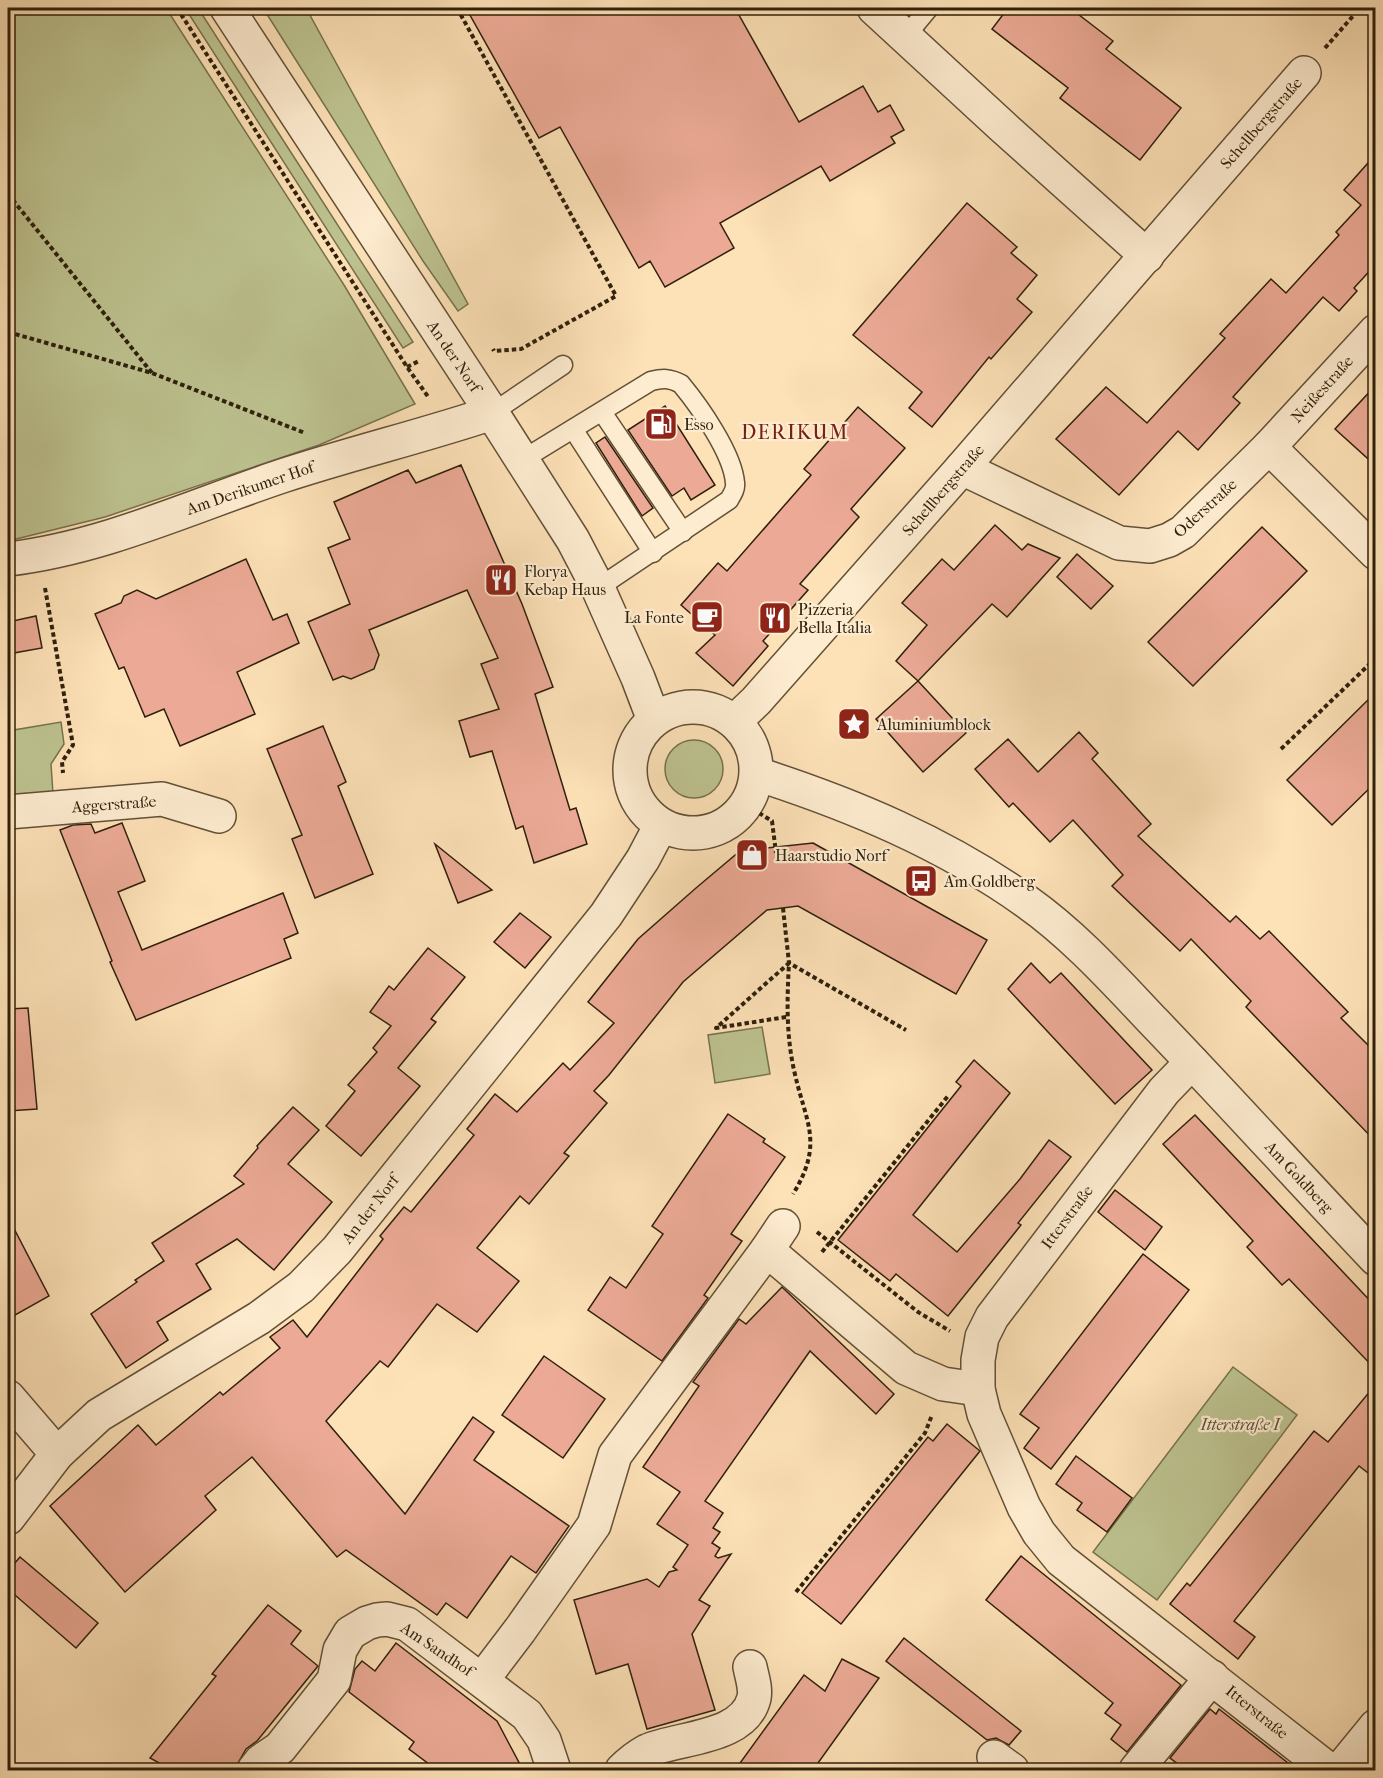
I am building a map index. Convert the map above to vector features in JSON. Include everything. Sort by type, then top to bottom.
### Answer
[{"type":"street","name":"An der Norf","points":[[227,8],[573,540],[598,588],[654,720]]},
{"type":"street","points":[[874,8],[1147,256]]},
{"type":"street","name":"Schellbergstraße","points":[[735,722],[962,468],[1304,73]]},
{"type":"street","name":"Neißestraße","points":[[1269,447],[1376,331]]},
{"type":"street","name":"Am Derikumer Hof","points":[[23,557],[93,541],[341,457],[492,413]]},
{"type":"street","points":[[1269,447],[1376,553]]},
{"type":"street","name":"Oderstraße","points":[[962,468],[1119,543],[1150,546],[1169,540],[1183,532],[1269,447]]},
{"type":"street","points":[[703,707],[720,712],[735,722],[748,736],[755,754],[757,774],[752,795],[740,813],[723,826],[702,833],[681,832],[661,825],[645,812],[634,794],[629,774],[631,754],[639,735],[654,720],[669,711],[703,707]]},
{"type":"street","name":"Am Goldberg","points":[[757,774],[846,805],[892,824],[967,862],[1028,903],[1084,949],[1376,1259]]},
{"type":"street","name":"Aggerstraße","points":[[8,812],[162,799],[219,816]]},
{"type":"street","name":"An der Norf","points":[[8,1518],[57,1454],[99,1415],[259,1317],[301,1287],[337,1250],[606,915],[643,859],[661,825]]},
{"type":"street","name":"Itterstraße","points":[[1192,1062],[1164,1090],[992,1317],[982,1337],[978,1360],[978,1389],[984,1414],[1024,1507],[1039,1533],[1061,1560],[1329,1770]]},
{"type":"street","points":[[779,1229],[800,1279],[906,1368],[943,1384],[978,1389]]},
{"type":"street","name":"Am Sandhof","points":[[482,1680],[594,1525],[615,1455],[779,1229]]},
{"type":"street","points":[[8,1397],[57,1454]]},
{"type":"street","name":"Am Sandhof","points":[[254,1770],[261,1761],[280,1748],[334,1680],[343,1641],[350,1633],[367,1623],[387,1619],[407,1624],[518,1707],[544,1740],[554,1770]]},
{"type":"street","points":[[622,1770],[646,1752],[719,1731],[739,1721],[746,1715],[754,1698],[755,1688],[750,1667]]},
{"type":"street","name":"Itterstraße","points":[[1136,1770],[1212,1677]]},
{"type":"street","points":[[1340,1770],[1376,1726]]},
{"type":"lane","points":[[905,37],[929,8]]},
{"type":"lane","points":[[492,413],[564,365]]},
{"type":"lane","points":[[522,460],[651,381],[661,378],[671,379],[681,384],[725,449],[736,483],[729,500],[598,588]]},
{"type":"lane","points":[[602,412],[683,532]]},
{"type":"lane","points":[[573,429],[653,553]]},
{"type":"path","points":[[177,8],[407,367],[430,400],[453,426]]},
{"type":"path","points":[[458,8],[616,296],[521,349],[494,351],[489,343]]},
{"type":"path","points":[[1304,73],[1360,8]]},
{"type":"path","points":[[8,194],[152,373]]},
{"type":"path","points":[[8,332],[152,373],[309,434],[341,457]]},
{"type":"path","points":[[23,557],[72,745],[62,762],[67,807]]},
{"type":"path","points":[[1281,749],[1376,658]]},
{"type":"path","points":[[772,821],[776,853]]},
{"type":"path","points":[[783,908],[789,963],[786,1017],[794,1070],[811,1132],[810,1156],[779,1229],[830,1242],[936,1324],[951,1332],[966,1332],[982,1337]]},
{"type":"path","points":[[786,1017],[716,1028],[789,963]]},
{"type":"path","points":[[789,963],[906,1029]]},
{"type":"path","points":[[733,1025],[735,1031]]},
{"type":"path","points":[[800,1279],[948,1096]]},
{"type":"path","points":[[796,1592],[925,1433],[943,1384]]},
{"type":"green space","points":[[8,8],[166,8],[344,285],[415,404],[319,445],[105,517],[8,541]]},
{"type":"green space","points":[[185,8],[198,8],[413,342],[403,348]]},
{"type":"green space","points":[[263,8],[306,8],[468,304],[458,311],[423,261]]},
{"type":"green space","points":[[61,722],[64,744],[51,764],[53,794],[8,799],[8,731]]},
{"type":"green space","points":[[694,740],[705,742],[718,753],[723,769],[721,780],[710,793],[694,798],[683,796],[670,785],[665,769],[667,758],[678,745]]},
{"type":"green space","points":[[762,1027],[770,1074],[715,1083],[708,1035]]},
{"type":"green space","name":"Itterstraße I","points":[[1233,1367],[1297,1415],[1157,1600],[1093,1552]]},
{"type":"building","points":[[466,8],[735,8],[799,122],[863,86],[878,112],[890,105],[904,130],[891,137],[895,143],[830,181],[821,166],[720,223],[734,248],[665,287],[650,261],[639,268],[560,127],[539,138]]},
{"type":"building","points":[[1008,8],[1070,8],[1113,41],[1106,49],[1181,108],[1140,160],[1060,98],[1068,88],[992,29]]},
{"type":"building","points":[[1376,154],[1376,264],[1354,288],[1357,291],[1339,311],[1323,297],[1233,397],[1240,403],[1198,450],[1178,431],[1119,495],[1056,439],[1106,387],[1147,423],[1225,338],[1220,334],[1271,279],[1286,293],[1339,235],[1336,232],[1361,205],[1344,190]]},
{"type":"building","points":[[967,203],[1017,247],[1011,253],[1037,275],[1017,299],[1032,312],[991,359],[989,357],[932,427],[909,408],[922,392],[853,335]]},
{"type":"building","points":[[1376,385],[1376,466],[1335,429]]},
{"type":"building","points":[[665,406],[715,485],[691,500],[684,488],[672,496],[628,430]]},
{"type":"building","points":[[858,407],[905,448],[851,509],[859,517],[800,584],[808,590],[763,641],[768,646],[733,686],[696,653],[715,635],[681,605],[718,563],[727,571],[811,475],[804,469]]},
{"type":"building","points":[[605,437],[653,508],[642,516],[596,443]]},
{"type":"building","points":[[461,465],[522,604],[553,687],[535,694],[570,810],[576,808],[587,844],[534,863],[523,826],[516,829],[492,751],[470,757],[459,721],[499,709],[481,664],[498,658],[467,590],[369,630],[379,655],[374,669],[351,679],[343,676],[333,680],[308,622],[350,604],[328,548],[350,539],[334,502],[408,470],[416,483]]},
{"type":"building","points":[[995,525],[1022,550],[1028,544],[1060,558],[1007,617],[992,604],[918,681],[896,661],[927,625],[902,603],[942,559],[954,570]]},
{"type":"building","points":[[1262,527],[1307,571],[1193,686],[1148,642]]},
{"type":"building","points":[[1077,554],[1113,586],[1091,609],[1057,577]]},
{"type":"building","points":[[246,559],[273,620],[287,614],[299,643],[237,672],[255,714],[180,746],[164,709],[145,717],[124,667],[119,669],[95,614],[121,603],[124,596],[137,590],[156,599]]},
{"type":"building","points":[[36,616],[42,648],[8,654],[8,622]]},
{"type":"building","points":[[918,681],[966,733],[923,772],[876,719]]},
{"type":"building","points":[[1376,692],[1376,782],[1332,825],[1287,780]]},
{"type":"building","points":[[323,726],[346,782],[338,786],[373,874],[315,898],[292,839],[302,835],[267,749]]},
{"type":"building","points":[[1079,732],[1098,753],[1092,759],[1151,824],[1138,836],[1230,922],[1236,916],[1260,939],[1269,931],[1348,1012],[1341,1018],[1376,1053],[1376,1142],[1246,1007],[1251,1001],[1191,939],[1180,951],[1112,886],[1123,875],[1073,820],[1050,842],[1013,803],[1009,807],[975,769],[1008,739],[1038,772]]},
{"type":"building","points":[[122,823],[145,881],[118,892],[142,950],[283,893],[298,933],[284,939],[291,958],[136,1020],[110,962],[112,961],[60,830],[73,825],[91,824],[95,833]]},
{"type":"building","points":[[813,843],[987,940],[956,994],[798,906],[767,910],[683,982],[594,1091],[607,1103],[564,1153],[569,1156],[529,1204],[520,1196],[477,1248],[519,1281],[477,1332],[437,1304],[388,1367],[380,1361],[326,1421],[405,1514],[473,1417],[494,1432],[474,1460],[569,1526],[536,1573],[511,1556],[467,1618],[446,1603],[437,1615],[346,1550],[337,1557],[252,1457],[205,1496],[216,1510],[125,1592],[50,1506],[138,1425],[156,1445],[220,1392],[223,1395],[280,1348],[270,1337],[293,1320],[307,1337],[383,1239],[380,1236],[404,1207],[411,1212],[474,1135],[467,1129],[495,1094],[517,1112],[563,1063],[570,1070],[614,1023],[588,1002],[638,939],[696,888],[740,851]]},
{"type":"building","points":[[435,844],[492,890],[458,903]]},
{"type":"building","points":[[520,913],[551,937],[525,968],[494,942]]},
{"type":"building","points":[[428,948],[465,977],[431,1019],[436,1022],[398,1068],[420,1086],[361,1156],[326,1126],[355,1091],[348,1085],[377,1052],[373,1048],[391,1026],[370,1012],[389,986],[394,990]]},
{"type":"building","points":[[1031,963],[1050,983],[1061,973],[1152,1070],[1115,1104],[1008,989]]},
{"type":"building","points":[[28,1008],[37,1109],[8,1111],[8,1009]]},
{"type":"building","points":[[974,1060],[1010,1093],[913,1215],[957,1252],[1020,1179],[1049,1140],[1071,1157],[1018,1223],[1021,1225],[948,1316],[896,1274],[890,1281],[838,1240],[961,1086],[956,1082]]},
{"type":"building","points":[[293,1107],[319,1130],[288,1164],[332,1202],[274,1270],[237,1239],[196,1264],[211,1289],[157,1322],[168,1340],[126,1368],[91,1314],[164,1261],[152,1243],[244,1184],[234,1176],[258,1148],[257,1146]]},
{"type":"building","points":[[728,1114],[765,1139],[763,1142],[785,1157],[731,1234],[742,1241],[704,1295],[708,1298],[662,1361],[588,1310],[610,1277],[626,1288],[663,1234],[652,1226]]},
{"type":"building","points":[[1195,1115],[1376,1307],[1376,1370],[1289,1279],[1282,1285],[1247,1247],[1253,1241],[1163,1144]]},
{"type":"building","points":[[1115,1190],[1162,1227],[1145,1250],[1098,1212]]},
{"type":"building","points":[[8,1217],[49,1296],[8,1319]]},
{"type":"building","points":[[1143,1254],[1189,1290],[1051,1469],[1024,1448],[1039,1428],[1020,1414]]},
{"type":"building","points":[[782,1287],[894,1394],[876,1414],[810,1351],[705,1501],[723,1513],[713,1528],[720,1532],[712,1543],[720,1548],[715,1556],[718,1558],[731,1554],[699,1600],[710,1606],[692,1634],[715,1710],[647,1729],[628,1664],[596,1674],[574,1600],[647,1579],[659,1587],[669,1572],[677,1570],[673,1567],[688,1545],[657,1524],[680,1492],[643,1467],[699,1386],[693,1382],[739,1319],[746,1324]]},
{"type":"building","points":[[544,1356],[605,1399],[563,1458],[502,1415]]},
{"type":"building","points":[[1376,1384],[1376,1479],[1359,1466],[1234,1621],[1255,1637],[1238,1659],[1170,1604],[1187,1583],[1190,1586],[1314,1431],[1328,1442]]},
{"type":"building","points":[[947,1424],[980,1451],[841,1624],[802,1593],[928,1437],[933,1441]]},
{"type":"building","points":[[1076,1456],[1132,1498],[1107,1532],[1077,1510],[1082,1503],[1056,1484]]},
{"type":"building","points":[[1021,1556],[1181,1685],[1127,1752],[1111,1739],[1121,1725],[1105,1713],[1113,1703],[986,1600]]},
{"type":"building","points":[[20,1557],[98,1623],[76,1648],[8,1589],[8,1571]]},
{"type":"building","points":[[268,1605],[301,1631],[291,1644],[318,1666],[257,1741],[246,1749],[234,1770],[172,1770],[150,1758],[216,1676],[212,1674]]},
{"type":"building","points":[[904,1638],[1021,1731],[1009,1745],[996,1738],[987,1740],[886,1661]]},
{"type":"building","points":[[396,1643],[497,1721],[523,1770],[437,1770],[409,1749],[414,1742],[349,1692],[355,1669],[362,1661],[375,1671]]},
{"type":"building","points":[[842,1659],[879,1678],[813,1770],[735,1770],[804,1675],[825,1691]]},
{"type":"building","points":[[1210,1709],[1216,1714],[1219,1709],[1297,1770],[1186,1770],[1170,1758]]},
{"type":"place","name":"Esso","points":[[661,424]]},
{"type":"place","name":"Florya Kebap Haus","points":[[501,580]]},
{"type":"place","name":"La Fonte","points":[[707,617]]},
{"type":"place","name":"Pizzeria Bella Italia","points":[[775,618]]},
{"type":"place","name":"Aluminiumblock","points":[[854,724]]},
{"type":"place","name":"Haarstudio Norf","points":[[752,855]]},
{"type":"place","name":"Am Goldberg","points":[[921,881]]},
{"type":"district","name":"DERIKUM","points":[[795,432]]}]
